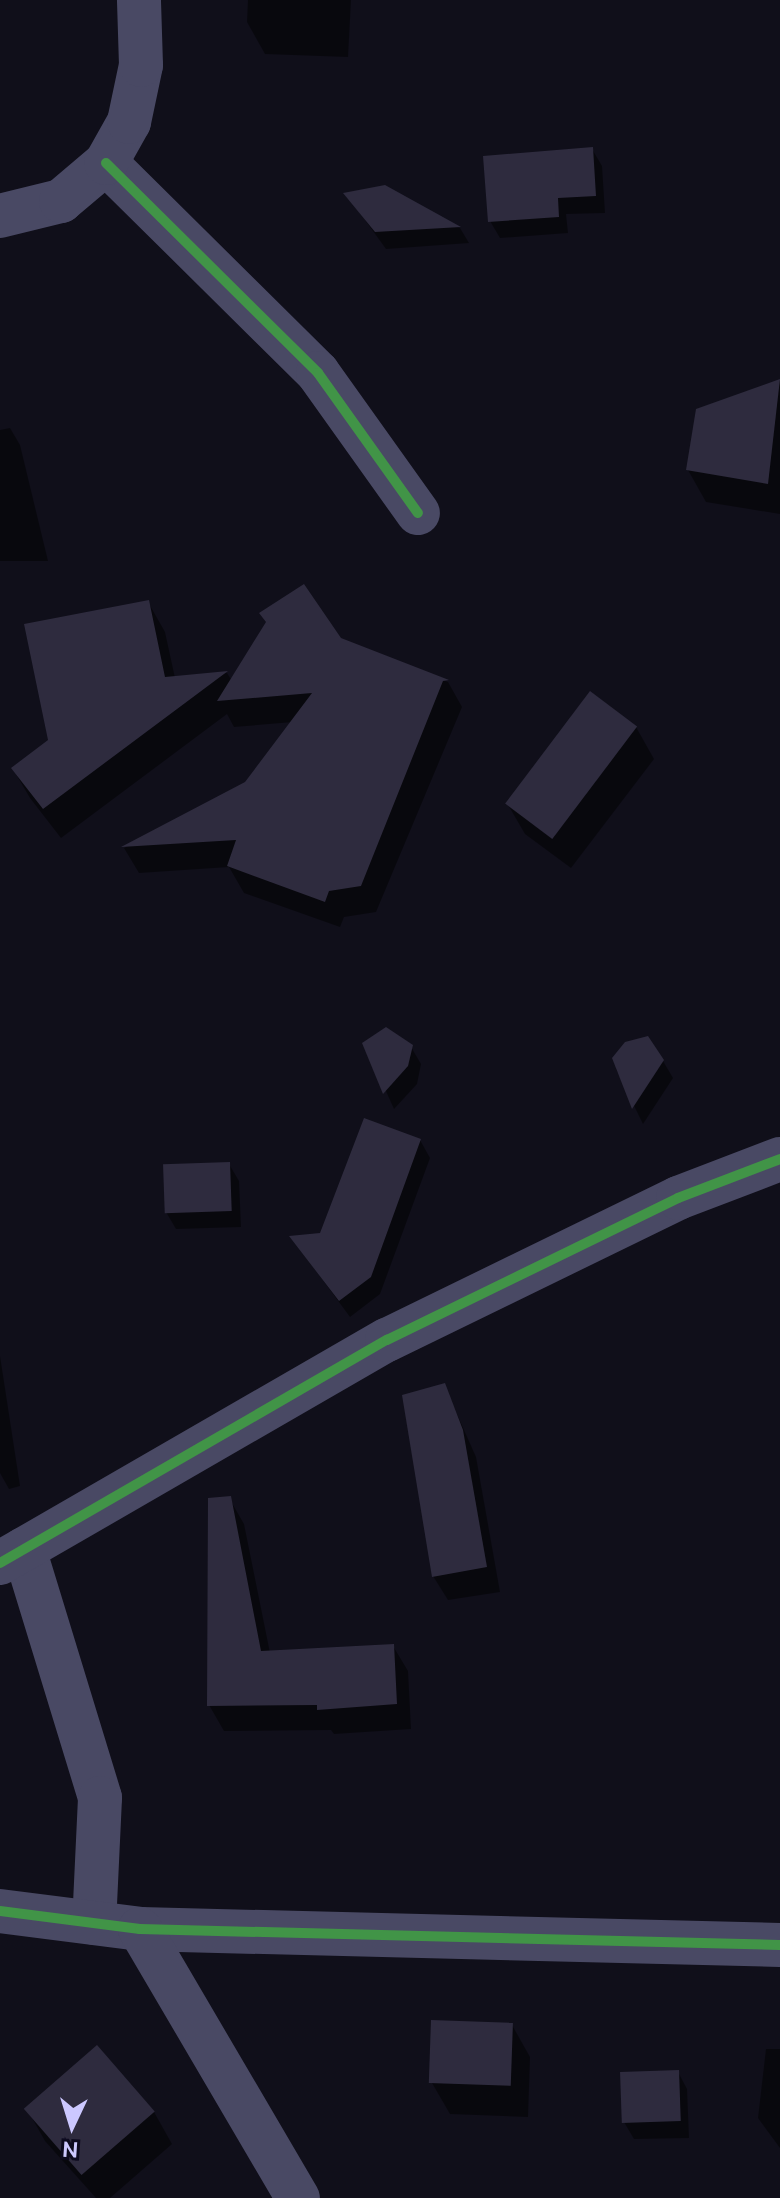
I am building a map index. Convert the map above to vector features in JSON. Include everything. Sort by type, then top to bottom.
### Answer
[{"type":"street","points":[[0,216],[61,201],[106,163],[132,108],[141,65],[139,0]]},
{"type":"street","points":[[106,163],[318,373],[418,513]]},
{"type":"street","points":[[94,1923],[100,1798],[12,1556],[387,1340],[678,1198],[780,1159]]},
{"type":"street","points":[[0,1911],[140,1929],[780,1945]]},
{"type":"street","points":[[140,1929],[298,2198]]},
{"type":"building","points":[[593,147],[596,196],[558,198],[559,217],[488,222],[483,156]]},
{"type":"building","points":[[385,185],[461,227],[375,232],[343,193]]},
{"type":"building","points":[[780,379],[768,484],[686,470],[696,409]]},
{"type":"building","points":[[304,584],[341,638],[449,680],[443,681],[361,886],[329,891],[325,902],[227,866],[236,840],[121,847],[245,782],[312,693],[217,701],[266,622],[259,613]]},
{"type":"building","points":[[149,600],[165,677],[228,671],[43,809],[11,768],[48,740],[24,624]]},
{"type":"building","points":[[590,691],[637,727],[552,839],[505,804]]},
{"type":"building","points":[[386,1027],[413,1045],[408,1066],[383,1094],[362,1043]]},
{"type":"building","points":[[648,1036],[664,1060],[632,1109],[612,1058],[625,1042]]},
{"type":"building","points":[[364,1118],[421,1139],[371,1277],[339,1301],[289,1236],[320,1233]]},
{"type":"building","points":[[230,1162],[232,1211],[165,1213],[163,1164]]},
{"type":"building","points":[[445,1383],[463,1430],[487,1567],[432,1577],[402,1395]]},
{"type":"building","points":[[231,1496],[261,1651],[394,1644],[397,1704],[317,1710],[317,1705],[207,1706],[208,1498]]},
{"type":"building","points":[[431,2020],[513,2023],[511,2086],[429,2083]]},
{"type":"building","points":[[97,2045],[155,2111],[82,2175],[24,2109]]},
{"type":"building","points":[[679,2070],[681,2121],[622,2123],[620,2072]]},
{"type":"cycle path","points":[[106,163],[318,373],[418,513]]},
{"type":"cycle path","points":[[0,1563],[387,1340],[678,1198],[780,1159]]},
{"type":"cycle path","points":[[0,1911],[140,1929],[780,1945]]}]
